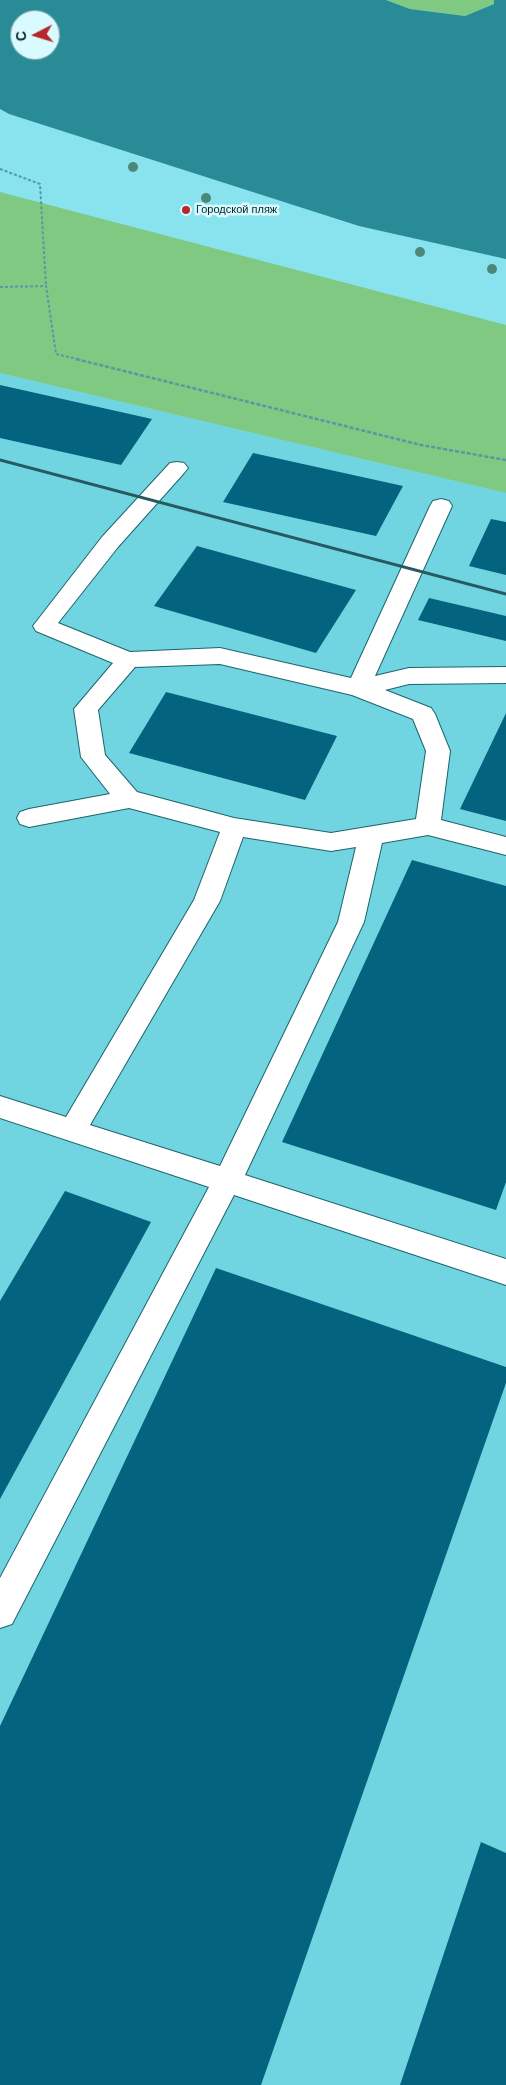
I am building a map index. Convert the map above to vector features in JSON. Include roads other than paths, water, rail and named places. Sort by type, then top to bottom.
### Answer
[{"type":"lane","points":[[176,468],[110,542],[44,626],[128,660],[220,656],[358,688],[423,714],[438,751],[428,826]]},
{"type":"lane","points":[[358,688],[441,506]]},
{"type":"lane","points":[[128,660],[86,709],[93,757],[129,799]]},
{"type":"lane","points":[[358,688],[409,676],[506,675]]},
{"type":"lane","points":[[29,818],[129,799],[234,827],[331,842],[428,826],[506,846]]},
{"type":"lane","points":[[72,1131],[207,901],[234,827]]},
{"type":"lane","points":[[0,1612],[227,1181],[351,922],[371,836]]},
{"type":"lane","points":[[0,1108],[506,1272]]},
{"type":"railway","points":[[0,460],[506,594]]},
{"type":"place","name":"Городской пляж","points":[[186,210]]}]
